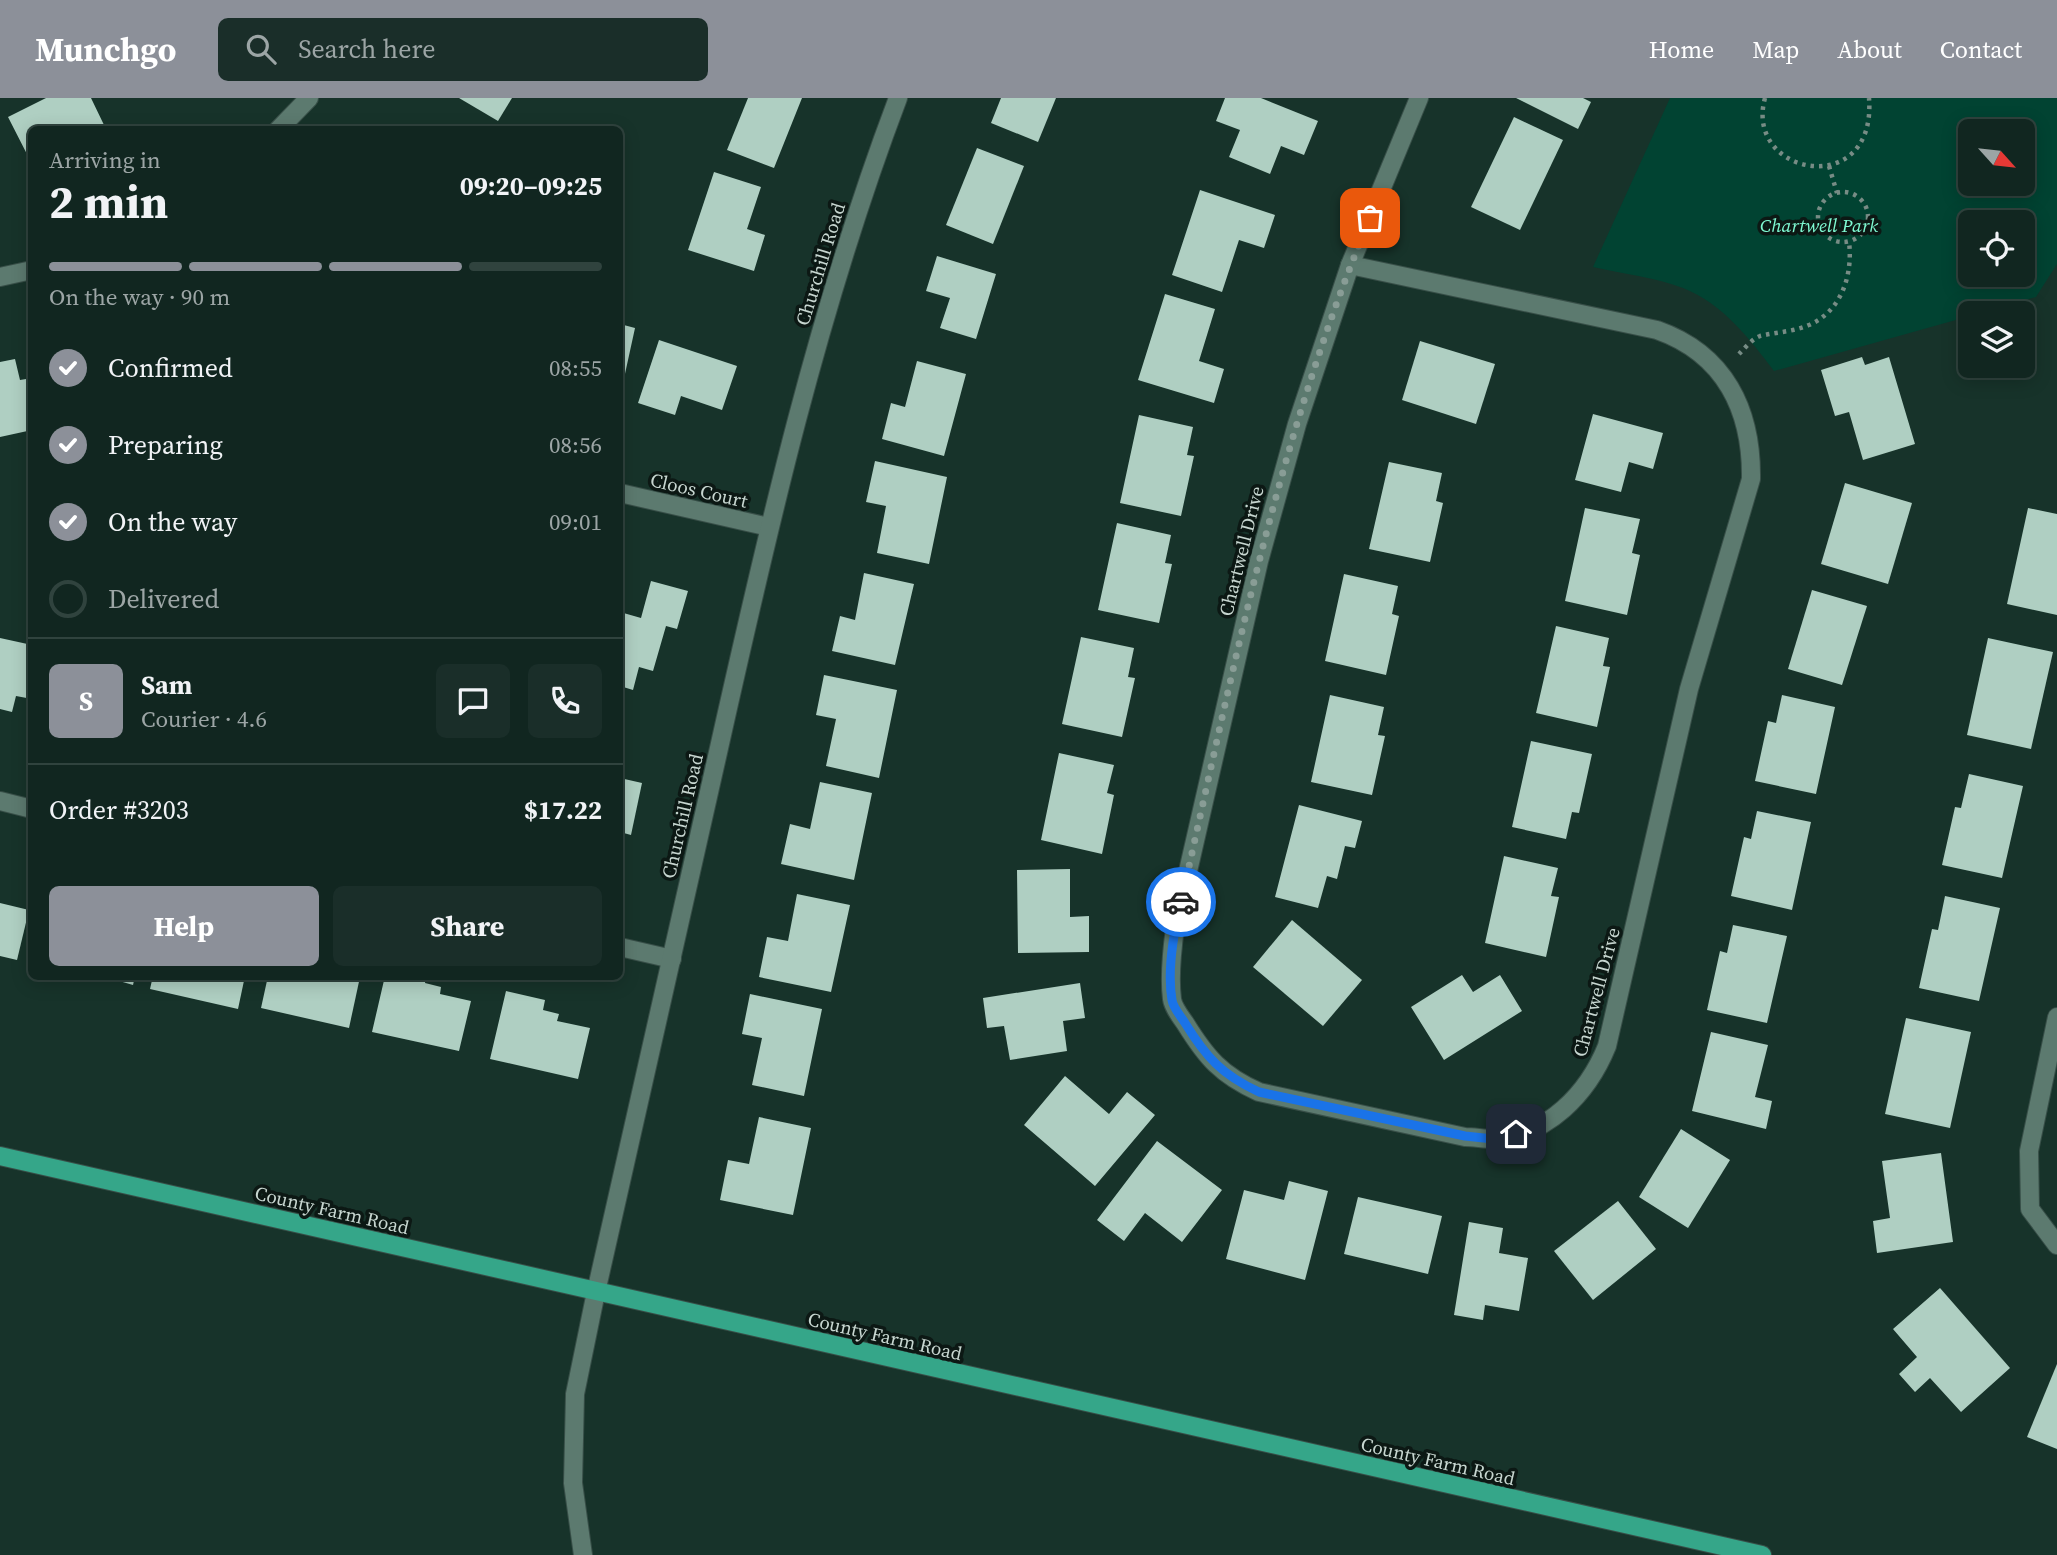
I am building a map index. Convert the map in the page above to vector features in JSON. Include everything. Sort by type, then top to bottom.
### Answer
[{"type":"main road","name":"County Farm Road","points":[[0,1156],[1762,1555]]},
{"type":"street","points":[[282,126],[309,98]]},
{"type":"street","name":"Churchill Road","points":[[583,1555],[573,1482],[575,1394],[596,1292],[769,527],[810,368],[855,220],[898,98]]},
{"type":"street","name":"Chartwell Drive","points":[[1350,265],[1657,330],[1677,337],[1709,359],[1730,387],[1746,424],[1751,479],[1689,689],[1608,1046],[1586,1088],[1567,1107],[1546,1122],[1516,1134],[1493,1139],[1465,1136],[1259,1092],[1236,1082],[1216,1067],[1203,1052],[1172,1002],[1172,947],[1259,561],[1297,424],[1350,265],[1419,98]]},
{"type":"street","points":[[0,277],[28,271]]},
{"type":"street","name":"Cloos Court","points":[[623,494],[769,527]]},
{"type":"street","points":[[0,801],[28,808]]},
{"type":"street","points":[[623,948],[672,959]]},
{"type":"street","points":[[2057,1017],[2029,1151],[2030,1209],[2057,1245]]},
{"type":"path","points":[[1765,98],[1762,108],[1763,125],[1770,141],[1781,154],[1795,163],[1812,167],[1829,166],[1845,159],[1858,148],[1867,134],[1871,117],[1869,98]]},
{"type":"path","points":[[1829,166],[1837,193]]},
{"type":"path","points":[[1837,193],[1853,194],[1865,205],[1867,213],[1865,229],[1860,236],[1849,242],[1829,239],[1818,225],[1819,209],[1823,202],[1837,193]]},
{"type":"path","points":[[1719,373],[1759,336],[1773,335],[1810,324],[1831,309],[1849,275],[1852,260],[1849,242]]},
{"type":"green space","name":"Chartwell Park","points":[[1670,98],[2057,98],[2057,264],[2036,297],[2022,301],[1958,301],[1958,319],[1774,371],[1734,323],[1711,303],[1683,288],[1593,267]]},
{"type":"building","points":[[46,98],[91,98],[104,125],[28,126],[28,156],[8,117]]},
{"type":"building","points":[[459,98],[512,98],[498,121]]},
{"type":"building","points":[[748,98],[802,98],[774,168],[727,150]]},
{"type":"building","points":[[1001,98],[1056,98],[1038,142],[991,123]]},
{"type":"building","points":[[1225,98],[1261,98],[1318,121],[1304,155],[1281,146],[1270,174],[1229,157],[1240,130],[1216,121]]},
{"type":"building","points":[[1516,98],[1583,98],[1591,102],[1578,129]]},
{"type":"building","points":[[1514,117],[1563,140],[1520,230],[1471,207]]},
{"type":"building","points":[[977,148],[1024,166],[993,244],[946,225]]},
{"type":"building","points":[[714,172],[761,187],[747,229],[765,235],[754,271],[688,250]]},
{"type":"building","points":[[1200,190],[1275,215],[1264,248],[1239,240],[1222,292],[1172,275]]},
{"type":"building","points":[[937,256],[996,274],[976,339],[940,328],[950,298],[926,291]]},
{"type":"building","points":[[1165,294],[1215,309],[1199,361],[1224,369],[1214,403],[1138,380]]},
{"type":"building","points":[[623,325],[635,328],[623,383]]},
{"type":"building","points":[[659,340],[737,366],[722,410],[681,396],[675,415],[638,403]]},
{"type":"building","points":[[1420,341],[1495,364],[1476,424],[1402,400]]},
{"type":"building","points":[[1862,357],[1865,365],[1889,357],[1915,444],[1863,460],[1849,412],[1835,416],[1821,370]]},
{"type":"building","points":[[15,359],[20,380],[28,379],[28,431],[0,437],[0,362]]},
{"type":"building","points":[[917,361],[966,374],[944,456],[882,439],[891,403],[905,407]]},
{"type":"building","points":[[1593,414],[1663,433],[1653,469],[1629,462],[1621,492],[1575,480]]},
{"type":"building","points":[[1139,415],[1193,427],[1187,455],[1194,456],[1181,516],[1120,503]]},
{"type":"building","points":[[875,461],[947,477],[929,564],[877,553],[886,506],[866,502]]},
{"type":"building","points":[[1389,462],[1442,473],[1436,501],[1443,503],[1430,562],[1369,549]]},
{"type":"building","points":[[1845,483],[1912,503],[1888,584],[1821,564]]},
{"type":"building","points":[[1585,508],[1640,519],[1632,553],[1640,555],[1627,615],[1565,601]]},
{"type":"building","points":[[2028,508],[2057,514],[2057,615],[2007,604]]},
{"type":"building","points":[[1117,523],[1171,535],[1165,563],[1172,564],[1159,623],[1098,610]]},
{"type":"building","points":[[864,573],[914,584],[895,665],[832,651],[840,616],[855,620]]},
{"type":"building","points":[[1344,574],[1398,586],[1392,614],[1399,616],[1386,675],[1325,661]]},
{"type":"building","points":[[651,581],[688,591],[677,629],[666,626],[653,671],[639,667],[633,690],[623,687],[623,613],[641,618]]},
{"type":"building","points":[[1812,590],[1867,606],[1842,685],[1788,669]]},
{"type":"building","points":[[1556,626],[1609,638],[1603,666],[1610,667],[1597,727],[1536,713]]},
{"type":"building","points":[[1081,637],[1134,648],[1128,677],[1135,678],[1122,737],[1062,724]]},
{"type":"building","points":[[0,638],[28,644],[28,698],[16,696],[12,712],[0,709]]},
{"type":"building","points":[[1988,638],[2053,652],[2031,749],[1967,735]]},
{"type":"building","points":[[824,675],[897,690],[879,778],[826,766],[836,719],[816,715]]},
{"type":"building","points":[[1330,695],[1384,707],[1378,735],[1385,736],[1372,795],[1311,782]]},
{"type":"building","points":[[1782,695],[1835,707],[1816,794],[1755,781],[1768,721],[1776,723]]},
{"type":"building","points":[[1531,741],[1592,754],[1579,813],[1572,812],[1566,839],[1512,827]]},
{"type":"building","points":[[1059,753],[1114,765],[1107,793],[1114,795],[1102,854],[1041,840]]},
{"type":"building","points":[[1969,774],[2023,786],[2002,878],[1942,865],[1955,807],[1961,808]]},
{"type":"building","points":[[623,779],[642,783],[631,835],[623,833]]},
{"type":"building","points":[[820,782],[872,793],[854,880],[781,864],[790,824],[810,829]]},
{"type":"building","points":[[1299,805],[1362,821],[1355,848],[1345,846],[1337,879],[1327,876],[1318,908],[1275,897]]},
{"type":"building","points":[[1757,811],[1811,822],[1792,910],[1731,896],[1744,837],[1751,839]]},
{"type":"building","points":[[1504,856],[1558,868],[1551,896],[1559,897],[1546,957],[1485,943]]},
{"type":"building","points":[[1070,869],[1070,917],[1089,916],[1089,952],[1018,953],[1017,870]]},
{"type":"building","points":[[797,894],[850,905],[831,992],[759,977],[767,937],[788,941]]},
{"type":"building","points":[[1945,896],[2000,908],[1979,1001],[1919,988],[1932,929],[1938,930]]},
{"type":"building","points":[[0,903],[28,910],[17,960],[0,956]]},
{"type":"building","points":[[1292,920],[1362,980],[1323,1026],[1253,967]]},
{"type":"building","points":[[1733,925],[1787,936],[1767,1023],[1707,1010],[1720,951],[1727,953]]},
{"type":"building","points":[[1462,975],[1473,992],[1500,975],[1522,1011],[1444,1060],[1411,1007]]},
{"type":"building","points":[[116,980],[134,980],[133,985]]},
{"type":"building","points":[[152,980],[244,980],[238,1009],[150,989]]},
{"type":"building","points":[[267,980],[359,980],[349,1028],[261,1008]]},
{"type":"building","points":[[384,980],[425,980],[425,983],[441,987],[440,994],[471,1001],[459,1051],[372,1032]]},
{"type":"building","points":[[1080,983],[1085,1018],[1063,1021],[1067,1051],[1010,1060],[1004,1026],[987,1028],[983,998]]},
{"type":"building","points":[[506,991],[545,1000],[543,1010],[559,1014],[557,1021],[590,1028],[578,1079],[490,1059]]},
{"type":"building","points":[[750,994],[822,1009],[804,1096],[752,1085],[762,1038],[742,1034]]},
{"type":"building","points":[[1906,1018],[1971,1032],[1950,1128],[1885,1114]]},
{"type":"building","points":[[1711,1032],[1768,1045],[1755,1097],[1772,1101],[1766,1129],[1692,1111]]},
{"type":"building","points":[[1065,1076],[1109,1114],[1127,1092],[1155,1115],[1095,1186],[1024,1125]]},
{"type":"building","points":[[759,1117],[811,1128],[793,1215],[720,1200],[728,1160],[749,1164]]},
{"type":"building","points":[[1681,1129],[1730,1160],[1688,1228],[1639,1197]]},
{"type":"building","points":[[1157,1141],[1222,1190],[1182,1242],[1145,1213],[1124,1241],[1097,1220]]},
{"type":"building","points":[[1941,1153],[1953,1242],[1877,1253],[1873,1221],[1890,1218],[1882,1161]]},
{"type":"building","points":[[1289,1181],[1328,1191],[1305,1280],[1226,1259],[1244,1190],[1284,1200]]},
{"type":"building","points":[[1358,1197],[1442,1216],[1428,1274],[1344,1254]]},
{"type":"building","points":[[1618,1201],[1656,1249],[1593,1300],[1554,1251]]},
{"type":"building","points":[[1469,1222],[1503,1228],[1499,1253],[1528,1258],[1519,1311],[1485,1305],[1483,1320],[1454,1315]]},
{"type":"building","points":[[1940,1288],[2010,1368],[1961,1412],[1930,1378],[1915,1392],[1899,1374],[1917,1357],[1893,1329]]},
{"type":"building","points":[[2057,1364],[2057,1449],[2027,1437]]},
{"type":"way so far","points":[[1181,902],[1259,561],[1297,424],[1350,265],[1370,218]]},
{"type":"route","points":[[1181,902],[1172,947],[1172,1002],[1203,1052],[1216,1067],[1236,1082],[1259,1092],[1465,1136],[1493,1139],[1516,1134]]}]
